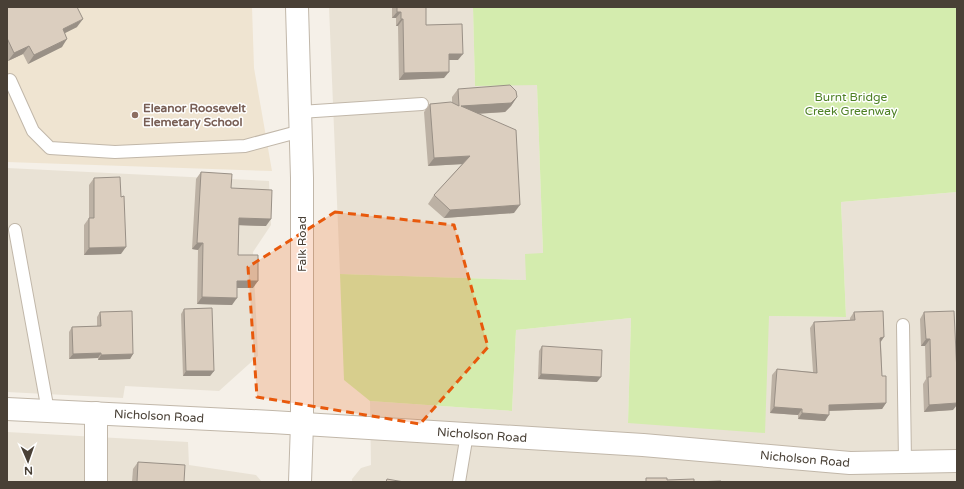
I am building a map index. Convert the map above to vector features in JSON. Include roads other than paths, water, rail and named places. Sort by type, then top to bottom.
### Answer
[{"type":"street","name":"Falk Road","points":[[296,7],[302,178],[302,424],[300,482]]},
{"type":"street","name":"Nicholson Road","points":[[7,409],[302,424],[643,445],[850,463],[957,461]]},
{"type":"street","points":[[96,413],[96,482]]},
{"type":"lane","points":[[10,80],[33,131],[50,148],[115,152],[246,146],[300,121],[422,104]]},
{"type":"lane","points":[[15,230],[48,411]]},
{"type":"lane","points":[[903,325],[906,462]]},
{"type":"lane","points":[[460,482],[467,434]]},
{"type":"place","name":"Eleanor Roosevelt Elemetary School","points":[[135,115]]},
{"type":"park label","name":"Burnt Bridge Creek Greenway","points":[[851,104]]}]
